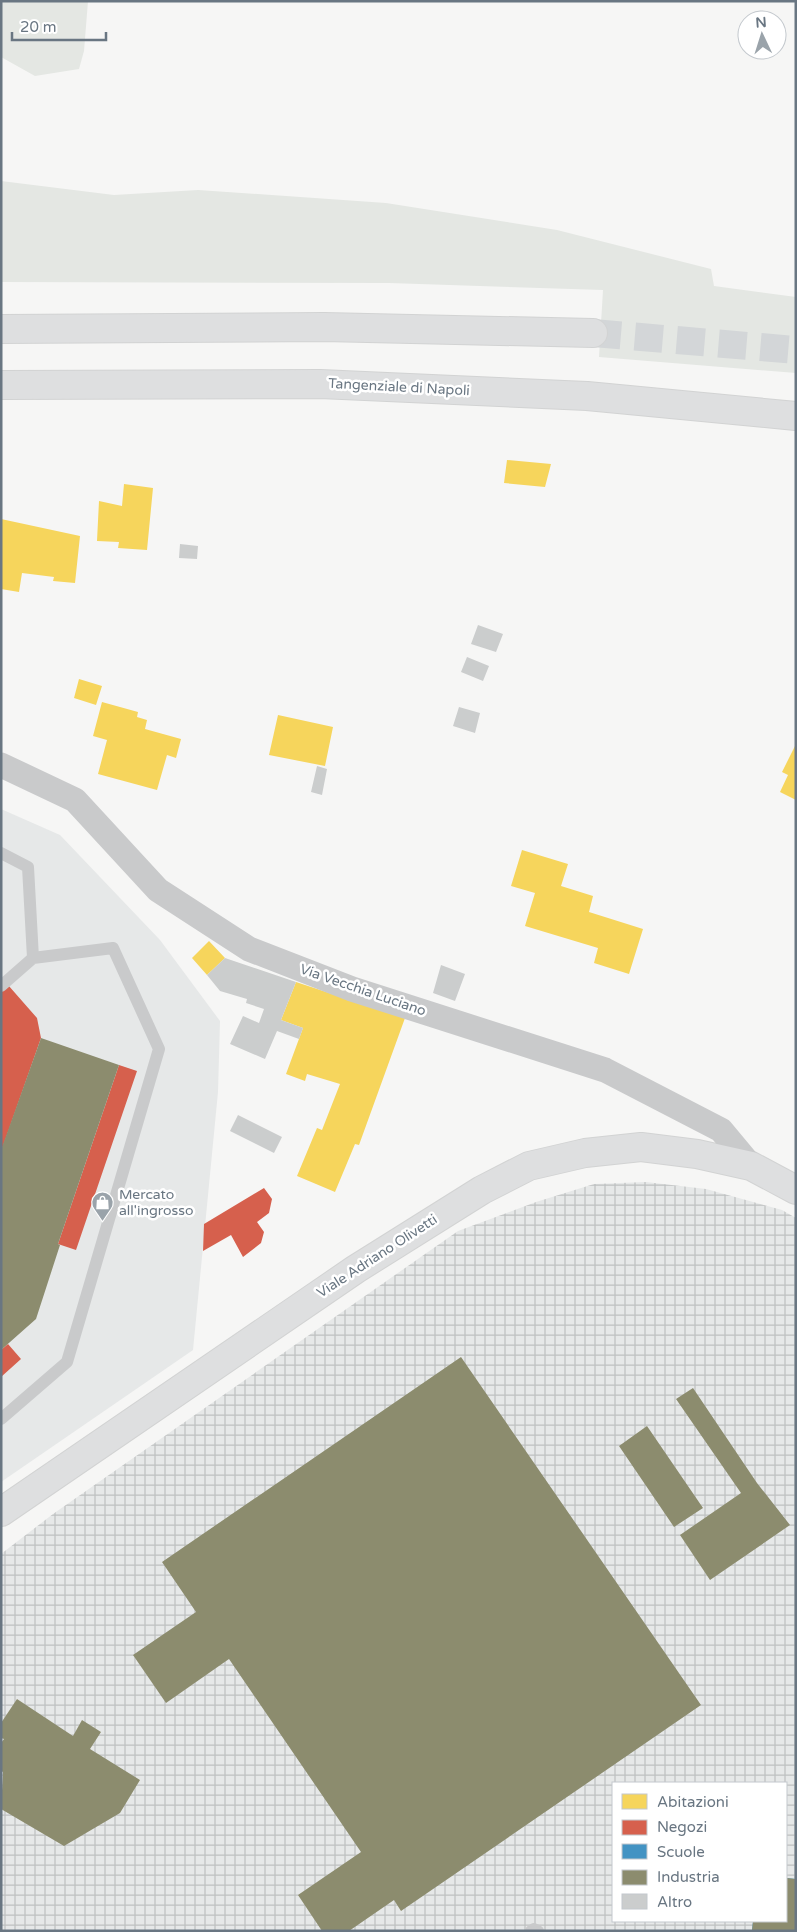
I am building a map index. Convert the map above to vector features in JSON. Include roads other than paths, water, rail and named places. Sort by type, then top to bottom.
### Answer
[{"type":"main road","points":[[1,328],[324,327],[592,333]]},
{"type":"main road","name":"Tangenziale di Napoli","points":[[1,385],[320,384],[587,396],[796,416]]},
{"type":"main road","name":"Viale Adriano Olivetti","points":[[1,1512],[356,1269],[482,1190],[529,1166],[585,1153],[641,1147],[697,1154],[751,1166],[796,1190]]},
{"type":"street","name":"Via Vecchia Luciano","points":[[1,766],[75,800],[158,890],[249,949],[352,989],[606,1070],[722,1130],[751,1166]]},
{"type":"lane","points":[[1,853],[28,868],[33,958]]},
{"type":"lane","points":[[1,986],[33,958],[112,948],[159,1050],[67,1362],[1,1419]]},
{"type":"lane","points":[[531,1931],[534,1929],[538,1931]]},
{"type":"tunnel","points":[[593,333],[796,350]]},
{"type":"place","name":"Mercato all'ingrosso","points":[[103,1221]]}]
